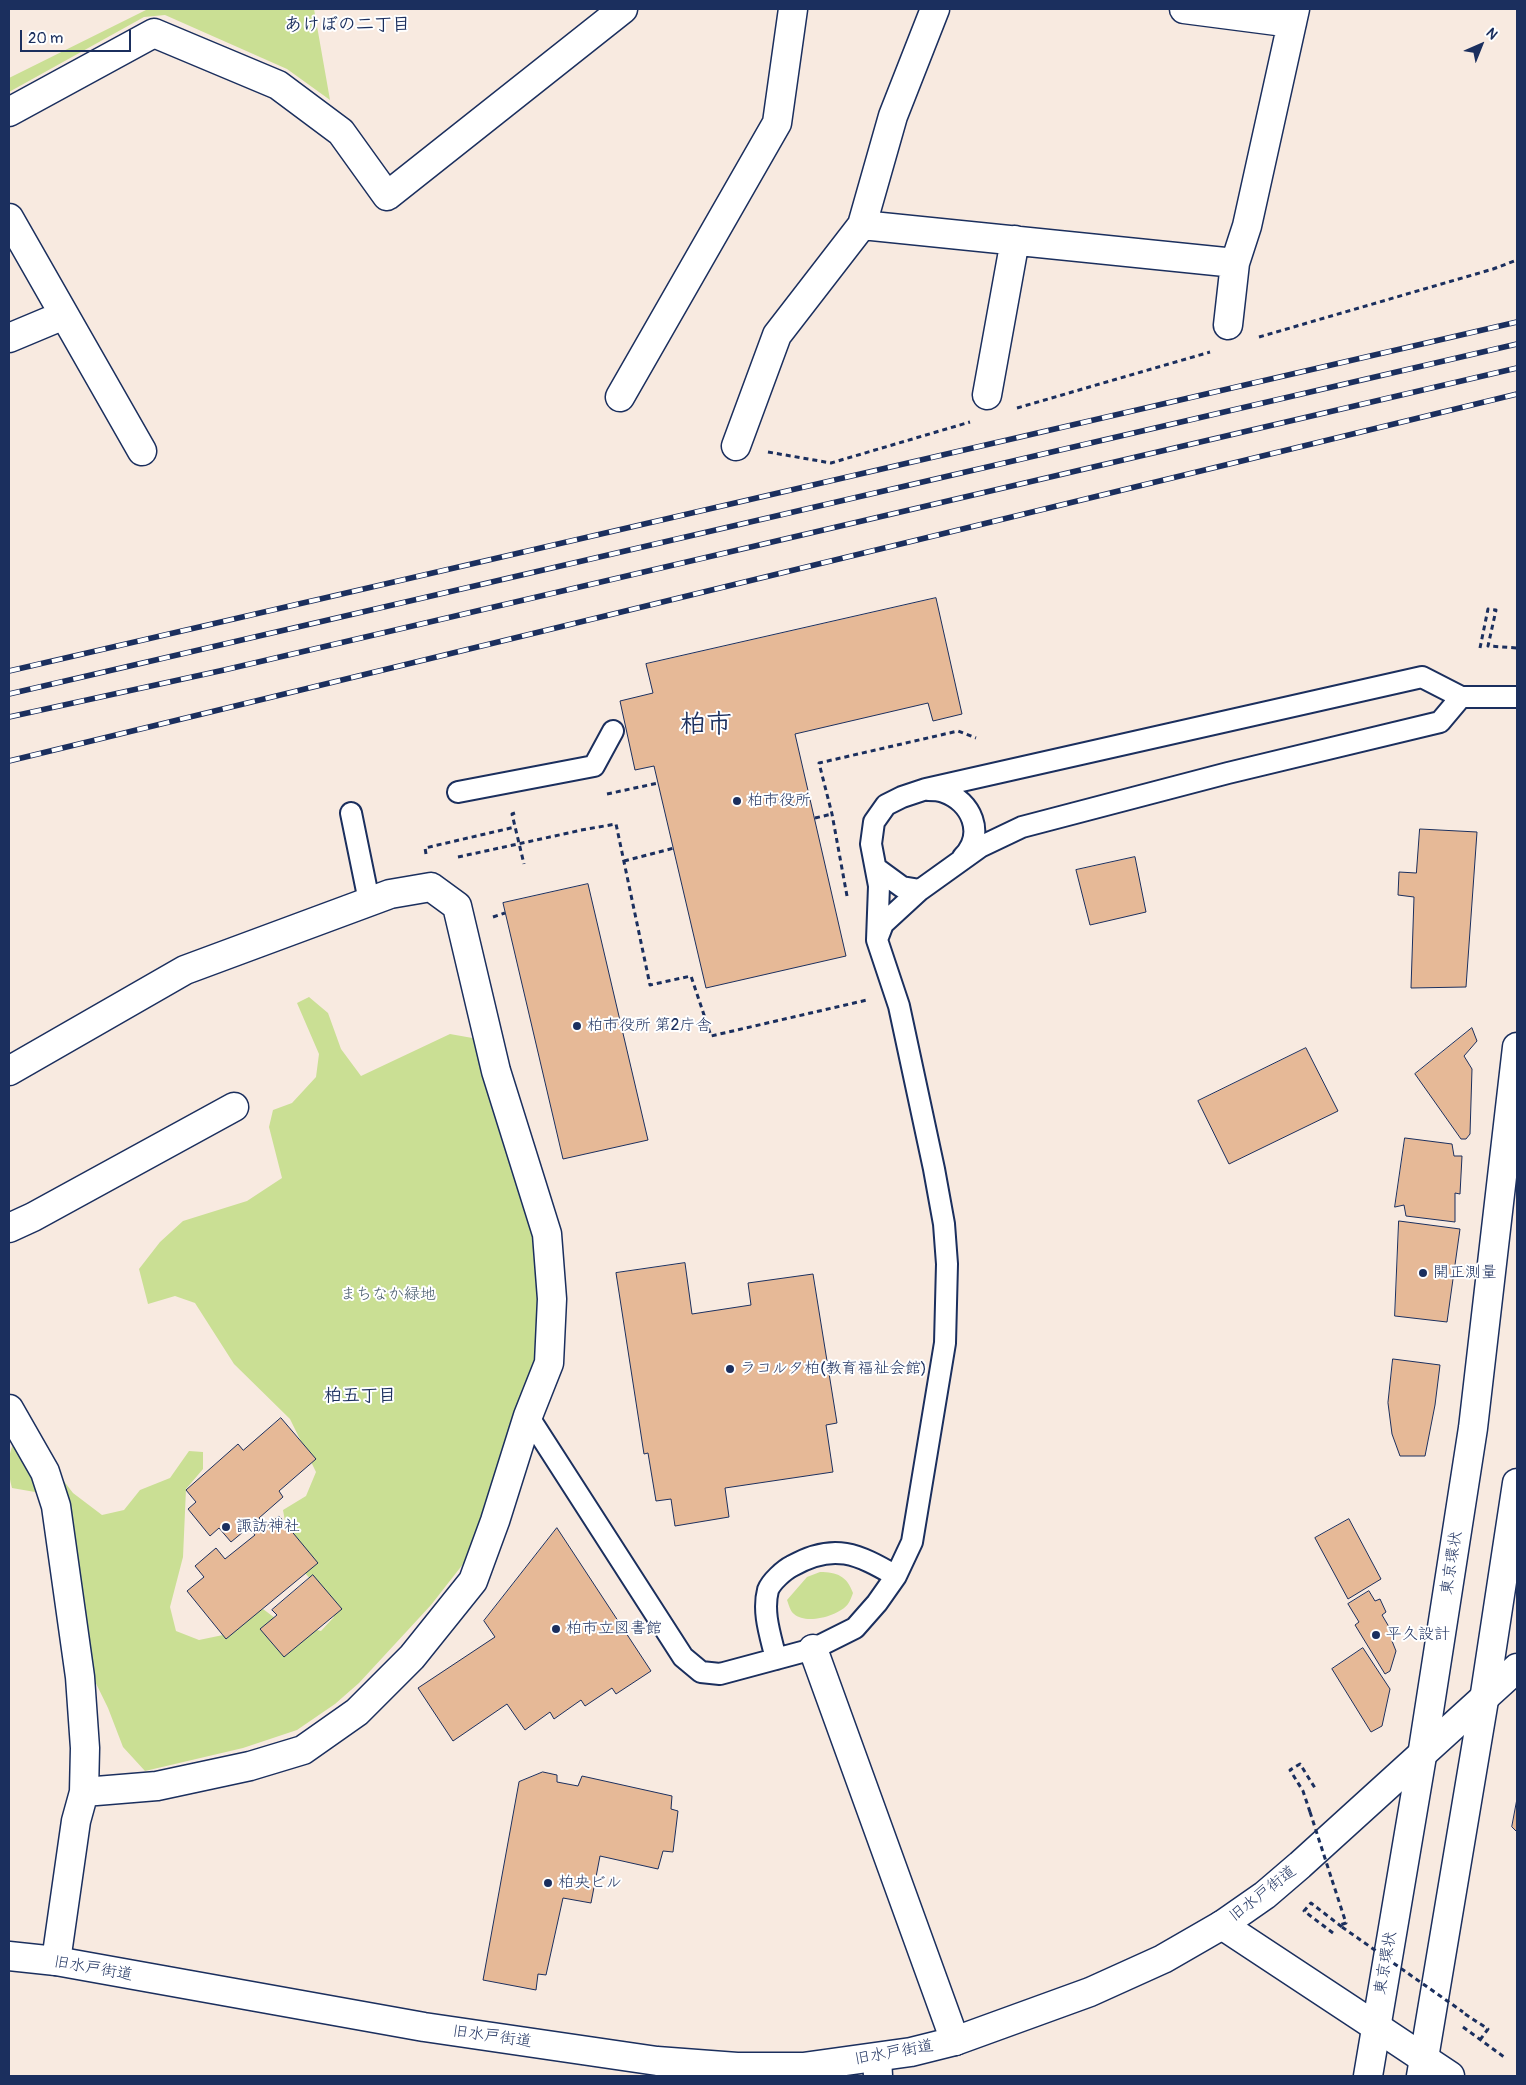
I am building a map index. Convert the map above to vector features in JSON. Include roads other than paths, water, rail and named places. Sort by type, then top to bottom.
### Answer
[{"type":"main road","points":[[9,112],[154,33],[278,85],[341,132],[387,196],[623,9]]},
{"type":"main road","points":[[620,397],[777,123],[793,9]]},
{"type":"main road","points":[[736,446],[777,335],[862,225],[893,116],[935,9]]},
{"type":"main road","points":[[1184,9],[1293,16],[1247,226],[1235,263],[1224,337]]},
{"type":"main road","points":[[9,218],[142,451]]},
{"type":"main road","points":[[862,225],[1235,263]]},
{"type":"main road","points":[[987,395],[1015,240]]},
{"type":"main road","points":[[9,338],[64,315]]},
{"type":"main road","points":[[9,1071],[186,970],[369,901],[390,894],[431,887],[457,906],[496,1071],[547,1234],[552,1299],[549,1362],[528,1416],[495,1521],[473,1581],[412,1657],[357,1712],[303,1750],[250,1766],[157,1786],[84,1792]]},
{"type":"main road","name":"東京環状","points":[[1368,2076],[1422,1756],[1474,1428],[1517,1047]]},
{"type":"main road","points":[[9,1228],[33,1217],[234,1107]]},
{"type":"main road","points":[[9,1409],[45,1472],[56,1506],[80,1677],[85,1748],[84,1792],[76,1822],[56,1961]]},
{"type":"main road","points":[[1423,2068],[1484,1700],[1517,1483]]},
{"type":"main road","points":[[813,1649],[956,2041]]},
{"type":"main road","name":"旧水戸街道","points":[[9,1956],[56,1961],[424,2027],[656,2061],[737,2067],[877,2067],[911,2052],[956,2041],[1090,1992],[1163,1959],[1222,1925],[1265,1895],[1422,1756],[1517,1668]]},
{"type":"main road","points":[[1222,1925],[1375,2026],[1423,2068],[1450,2076]]},
{"type":"lane","points":[[528,1416],[683,1657],[701,1672],[720,1674],[813,1649],[855,1628],[877,1603],[896,1576],[912,1542],[945,1343],[947,1264],[944,1224],[900,1006],[877,940],[879,886],[871,844],[874,822],[886,805],[926,789],[1422,677],[1461,697],[1517,697]]},
{"type":"lane","points":[[877,940],[883,924],[920,890],[980,847],[1022,827],[1440,722],[1461,697]]},
{"type":"lane","points":[[458,792],[594,766],[613,731]]},
{"type":"lane","points":[[926,789],[943,791],[963,804],[970,813],[976,837],[966,854],[954,866]]},
{"type":"lane","points":[[350,813],[369,901]]},
{"type":"lane","points":[[876,868],[902,887],[920,890]]},
{"type":"lane","points":[[776,1659],[766,1616],[768,1589],[785,1570],[810,1556],[836,1552],[864,1558],[896,1576]]},
{"type":"railway","points":[[9,671],[1517,322]]},
{"type":"railway","points":[[9,694],[1517,344]]},
{"type":"railway","points":[[9,717],[224,670],[1517,368]]},
{"type":"railway","points":[[9,761],[1517,394]]},
{"type":"place","name":"柏市役所","points":[[737,801]]},
{"type":"place","name":"柏市役所 第2庁舎","points":[[577,1026]]},
{"type":"place","name":"開正測量","points":[[1423,1273]]},
{"type":"place","name":"ラコルタ柏(教育福祉会館)","points":[[730,1369]]},
{"type":"place","name":"諏訪神社","points":[[226,1527]]},
{"type":"place","name":"柏市立図書館","points":[[556,1629]]},
{"type":"place","name":"平久設計","points":[[1376,1635]]},
{"type":"place","name":"柏央ビル","points":[[548,1883]]},
{"type":"district","name":"あけぼの二丁目","points":[[347,25]]},
{"type":"district","name":"柏市","points":[[706,725]]},
{"type":"district","name":"柏五丁目","points":[[360,1396]]},
{"type":"park label","name":"まちなか緑地","points":[[388,1295]]}]
